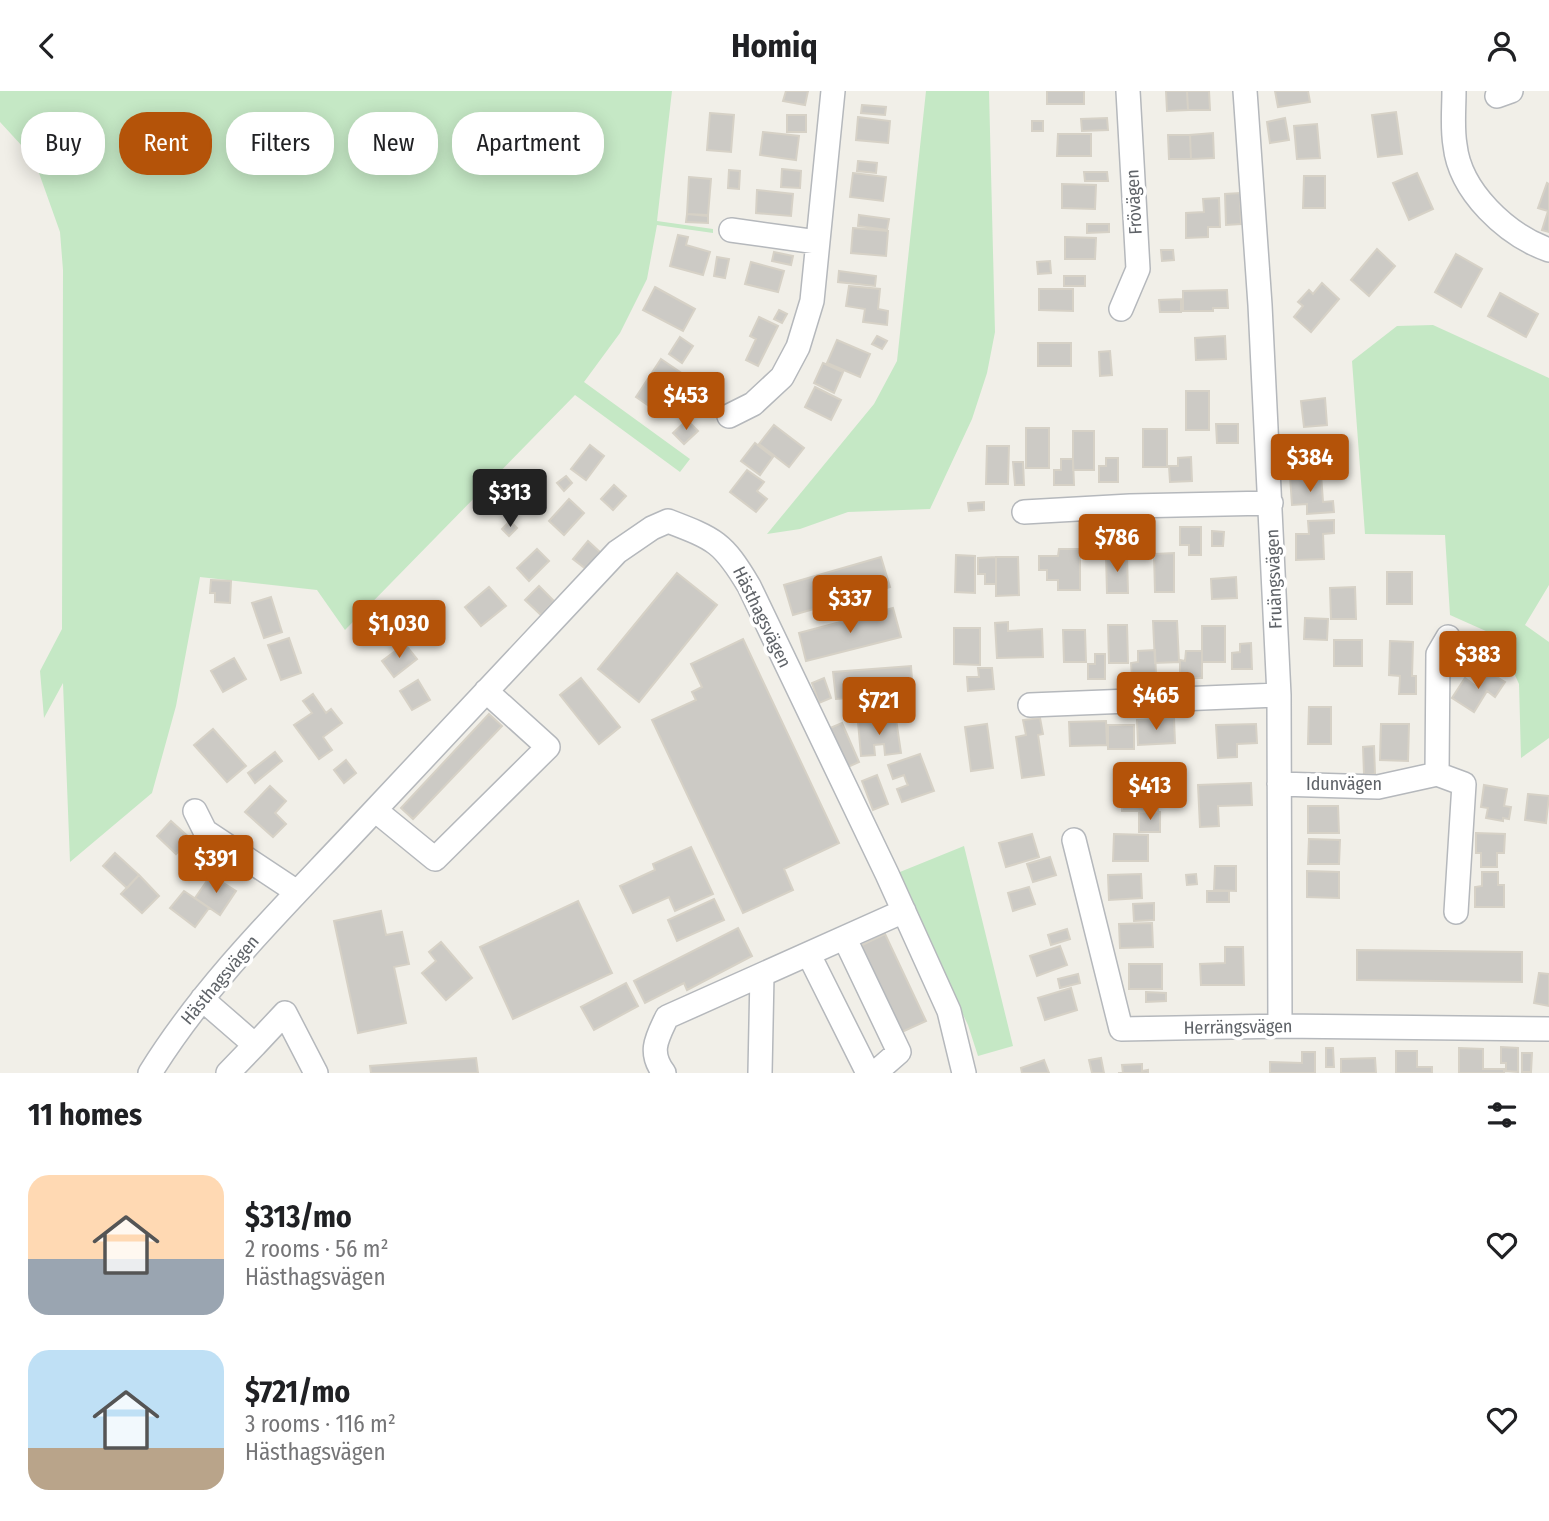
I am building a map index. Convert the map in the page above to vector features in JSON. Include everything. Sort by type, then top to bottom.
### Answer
[{"type":"street","points":[[729,416],[753,404],[782,377],[798,347],[812,301],[833,91]]},
{"type":"street","name":"Frövägen","points":[[1121,309],[1138,269],[1128,91]]},
{"type":"street","name":"Fruängsvägen","points":[[1245,91],[1271,503],[1279,695],[1280,1026]]},
{"type":"street","points":[[1454,91],[1455,147],[1466,178],[1485,208],[1509,228],[1537,246],[1549,250]]},
{"type":"street","points":[[732,230],[817,242]]},
{"type":"street","points":[[1024,512],[1130,506],[1271,503]]},
{"type":"street","name":"Hästhagsvägen","points":[[150,1073],[202,999],[297,892],[617,552],[652,528],[668,521],[708,536],[731,555],[749,586],[949,1011],[964,1073]]},
{"type":"street","points":[[1448,637],[1438,654],[1437,774],[1464,784],[1456,912]]},
{"type":"street","points":[[375,810],[435,859],[548,747],[486,691]]},
{"type":"street","points":[[1030,705],[1279,695]]},
{"type":"street","name":"Idunvägen","points":[[1279,784],[1378,787],[1437,774]]},
{"type":"street","points":[[195,811],[205,831],[297,892]]},
{"type":"street","name":"Herrängsvägen","points":[[1074,840],[1121,1029],[1280,1026],[1549,1029]]},
{"type":"street","points":[[664,1073],[656,1062],[656,1041],[667,1017],[904,911]]},
{"type":"street","points":[[845,939],[899,1052],[876,1073]]},
{"type":"street","points":[[809,955],[868,1073]]},
{"type":"street","points":[[762,975],[762,1073]]},
{"type":"street","points":[[202,999],[255,1045]]},
{"type":"street","points":[[228,1073],[285,1013],[316,1073]]},
{"type":"green space","points":[[0,91],[672,91],[657,221],[713,229],[713,233],[657,225],[647,279],[620,333],[584,382],[690,459],[680,472],[575,395],[345,630],[317,590],[200,577],[176,706],[152,793],[70,862],[63,683],[44,718],[40,671],[62,629],[63,270],[60,232],[40,175],[105,175],[105,112],[21,112],[21,145],[0,122]]},
{"type":"green space","points":[[926,91],[989,91],[995,332],[987,373],[972,419],[930,509],[848,512],[800,529],[767,534],[874,404],[897,361]]},
{"type":"green space","points":[[1433,325],[1549,378],[1549,585],[1525,625],[1549,642],[1549,738],[1521,758],[1519,684],[1497,636],[1450,615],[1445,535],[1365,534],[1352,361],[1397,326]]},
{"type":"green space","points":[[964,846],[1013,1046],[978,1056],[968,1025],[895,874]]},
{"type":"building","points":[[786,91],[808,91],[805,105],[783,101]]},
{"type":"building","points":[[1047,91],[1084,91],[1084,104],[1047,104]]},
{"type":"building","points":[[1166,91],[1187,91],[1188,110],[1167,111]]},
{"type":"building","points":[[1187,91],[1209,91],[1210,110],[1188,110]]},
{"type":"building","points":[[1275,91],[1308,91],[1310,102],[1278,107]]},
{"type":"building","points":[[862,105],[886,107],[885,115],[861,113]]},
{"type":"building","points":[[1396,112],[1402,154],[1378,157],[1372,115]]},
{"type":"building","points":[[710,113],[734,115],[731,152],[707,150]]},
{"type":"building","points":[[787,115],[806,115],[806,132],[787,132]]},
{"type":"building","points":[[858,117],[890,121],[888,143],[856,140]]},
{"type":"building","points":[[1107,118],[1108,130],[1082,131],[1081,119]]},
{"type":"building","points":[[1285,118],[1289,140],[1270,143],[1267,122]]},
{"type":"building","points":[[1032,121],[1043,121],[1043,131],[1032,131]]},
{"type":"building","points":[[1317,124],[1320,158],[1297,159],[1294,126]]},
{"type":"building","points":[[763,132],[799,136],[796,160],[760,155]]},
{"type":"building","points":[[1213,133],[1214,158],[1191,159],[1190,135]]},
{"type":"building","points":[[1058,134],[1091,134],[1091,156],[1057,156]]},
{"type":"building","points":[[1168,135],[1190,135],[1191,159],[1169,159]]},
{"type":"building","points":[[858,161],[877,163],[876,173],[857,171]]},
{"type":"building","points":[[782,169],[801,171],[800,188],[781,187]]},
{"type":"building","points":[[729,170],[740,171],[739,189],[728,188]]},
{"type":"building","points":[[1084,172],[1107,172],[1108,181],[1085,181]]},
{"type":"building","points":[[853,173],[886,177],[883,201],[850,197]]},
{"type":"building","points":[[1417,173],[1433,209],[1409,220],[1393,183]]},
{"type":"building","points":[[1304,176],[1325,176],[1325,208],[1303,208]]},
{"type":"building","points":[[689,177],[711,179],[708,215],[687,214]]},
{"type":"building","points":[[1547,183],[1549,232],[1542,230],[1548,211],[1538,208]]},
{"type":"building","points":[[1062,184],[1096,185],[1095,209],[1062,208]]},
{"type":"building","points":[[757,190],[793,194],[791,216],[756,213]]},
{"type":"building","points":[[1240,193],[1241,224],[1226,225],[1225,194]]},
{"type":"building","points":[[1219,198],[1220,227],[1208,227],[1208,237],[1186,238],[1186,213],[1204,212],[1203,199]]},
{"type":"building","points":[[687,214],[708,216],[708,223],[686,222]]},
{"type":"building","points":[[859,215],[889,219],[887,230],[858,226]]},
{"type":"building","points":[[1087,224],[1109,224],[1109,232],[1087,233]]},
{"type":"building","points":[[853,228],[888,231],[886,256],[851,253]]},
{"type":"building","points":[[678,235],[688,237],[686,245],[710,252],[703,275],[670,266]]},
{"type":"building","points":[[1065,237],[1096,238],[1095,259],[1065,259]]},
{"type":"building","points":[[1377,249],[1395,266],[1369,296],[1351,280]]},
{"type":"building","points":[[1161,250],[1173,250],[1174,260],[1162,261]]},
{"type":"building","points":[[774,252],[793,256],[791,265],[772,261]]},
{"type":"building","points":[[1456,254],[1482,269],[1461,307],[1435,292]]},
{"type":"building","points":[[717,257],[729,259],[725,278],[714,276]]},
{"type":"building","points":[[1050,261],[1051,273],[1038,274],[1037,262]]},
{"type":"building","points":[[751,262],[784,271],[778,292],[745,284]]},
{"type":"building","points":[[839,271],[876,276],[875,286],[838,282]]},
{"type":"building","points":[[1064,276],[1085,276],[1085,286],[1064,286]]},
{"type":"building","points":[[1322,283],[1339,299],[1311,332],[1294,317],[1303,306],[1298,302],[1309,290],[1313,294]]},
{"type":"building","points":[[849,286],[880,289],[878,309],[888,311],[887,325],[863,322],[865,309],[846,306]]},
{"type":"building","points":[[655,287],[695,309],[683,331],[643,310]]},
{"type":"building","points":[[1039,289],[1073,289],[1073,311],[1039,310]]},
{"type":"building","points":[[1227,290],[1228,308],[1183,311],[1183,291]]},
{"type":"building","points":[[1500,293],[1538,314],[1526,337],[1488,316]]},
{"type":"building","points":[[1181,299],[1181,312],[1160,312],[1159,300]]},
{"type":"building","points":[[779,310],[787,314],[782,323],[774,319]]},
{"type":"building","points":[[759,317],[778,326],[758,366],[746,360],[756,339],[750,336]]},
{"type":"building","points":[[877,336],[887,341],[882,349],[872,344]]},
{"type":"building","points":[[1225,336],[1226,359],[1196,360],[1195,338]]},
{"type":"building","points":[[680,337],[693,346],[682,363],[669,354]]},
{"type":"building","points":[[837,340],[870,354],[860,377],[827,363]]},
{"type":"building","points":[[1038,343],[1071,343],[1071,366],[1038,366]]},
{"type":"building","points":[[1110,351],[1112,375],[1100,376],[1099,352]]},
{"type":"building","points":[[661,359],[683,374],[658,412],[636,397]]},
{"type":"building","points":[[823,363],[843,372],[834,393],[814,383]]},
{"type":"building","points":[[815,387],[841,400],[831,420],[805,407]]},
{"type":"building","points":[[1186,391],[1209,391],[1209,430],[1186,430]]},
{"type":"building","points":[[1325,398],[1327,425],[1304,427],[1301,401]]},
{"type":"building","points":[[687,420],[698,431],[684,444],[673,433]]},
{"type":"building","points":[[1216,424],[1238,424],[1238,443],[1217,443]]},
{"type":"building","points":[[774,425],[804,448],[789,467],[759,444]]},
{"type":"building","points":[[1026,428],[1049,428],[1049,468],[1026,468]]},
{"type":"building","points":[[1143,429],[1167,429],[1167,467],[1143,467]]},
{"type":"building","points":[[1073,431],[1094,431],[1094,470],[1073,470]]},
{"type":"building","points":[[755,443],[773,457],[760,475],[741,461]]},
{"type":"building","points":[[590,445],[604,456],[586,480],[571,469]]},
{"type":"building","points":[[987,446],[1009,446],[1008,484],[986,484]]},
{"type":"building","points":[[1191,457],[1192,481],[1170,482],[1169,466],[1178,466],[1178,458]]},
{"type":"building","points":[[1106,458],[1118,458],[1118,482],[1099,482],[1099,466],[1106,466]]},
{"type":"building","points":[[1061,459],[1073,459],[1074,485],[1054,485],[1054,470],[1061,470]]},
{"type":"building","points":[[1013,462],[1023,462],[1024,485],[1015,485]]},
{"type":"building","points":[[747,470],[764,482],[757,491],[767,499],[756,512],[730,492]]},
{"type":"building","points":[[1321,474],[1323,502],[1333,501],[1334,512],[1307,514],[1307,504],[1292,505],[1290,476]]},
{"type":"building","points":[[566,476],[572,483],[564,491],[557,483]]},
{"type":"building","points":[[614,485],[626,496],[613,510],[601,499]]},
{"type":"building","points":[[569,499],[584,513],[564,535],[549,521]]},
{"type":"building","points":[[984,502],[984,510],[969,511],[968,503]]},
{"type":"building","points":[[1334,520],[1334,533],[1323,534],[1324,559],[1296,560],[1296,534],[1309,534],[1308,521]]},
{"type":"building","points":[[510,521],[517,528],[509,536],[502,529]]},
{"type":"building","points":[[1180,527],[1201,527],[1201,555],[1189,555],[1189,545],[1180,545]]},
{"type":"building","points":[[1086,528],[1105,528],[1106,556],[1093,557],[1093,543],[1086,544]]},
{"type":"building","points":[[1132,528],[1150,528],[1150,554],[1140,554],[1140,545],[1132,544]]},
{"type":"building","points":[[1212,531],[1224,532],[1223,546],[1212,546]]},
{"type":"building","points":[[588,541],[600,552],[586,569],[573,559]]},
{"type":"building","points":[[537,549],[549,561],[529,581],[517,568]]},
{"type":"building","points":[[1059,549],[1080,549],[1080,590],[1058,590],[1058,580],[1047,580],[1047,570],[1039,570],[1039,556],[1058,556]]},
{"type":"building","points":[[1174,553],[1174,592],[1155,592],[1154,554]]},
{"type":"building","points":[[956,555],[975,556],[975,593],[955,592]]},
{"type":"building","points":[[1106,555],[1127,555],[1128,593],[1107,593]]},
{"type":"building","points":[[881,557],[890,587],[793,615],[784,585]]},
{"type":"building","points":[[996,557],[996,584],[985,584],[985,574],[978,574],[978,558]]},
{"type":"building","points":[[996,557],[1018,557],[1019,595],[996,596]]},
{"type":"building","points":[[1387,572],[1412,572],[1412,604],[1387,604]]},
{"type":"building","points":[[677,573],[717,605],[639,702],[598,669]]},
{"type":"building","points":[[1236,577],[1237,598],[1212,599],[1211,579]]},
{"type":"building","points":[[211,580],[231,581],[230,603],[215,602],[215,593],[210,593]]},
{"type":"building","points":[[539,586],[554,601],[541,615],[525,600]]},
{"type":"building","points":[[489,587],[506,606],[481,626],[465,607]]},
{"type":"building","points":[[1355,587],[1356,619],[1331,619],[1330,588]]},
{"type":"building","points":[[271,597],[282,632],[264,638],[252,603]]},
{"type":"building","points":[[893,608],[901,637],[806,661],[799,633]]},
{"type":"building","points":[[1305,618],[1328,619],[1327,640],[1304,639]]},
{"type":"building","points":[[1153,621],[1177,621],[1179,662],[1155,663]]},
{"type":"building","points":[[1008,622],[1008,631],[1042,629],[1043,657],[997,658],[995,623]]},
{"type":"building","points":[[1108,625],[1127,625],[1128,663],[1109,663]]},
{"type":"building","points":[[1202,626],[1225,626],[1225,662],[1202,662]]},
{"type":"building","points":[[954,628],[980,628],[980,665],[954,664]]},
{"type":"building","points":[[1063,630],[1085,630],[1086,662],[1064,662]]},
{"type":"building","points":[[289,638],[301,673],[281,680],[268,645]]},
{"type":"building","points":[[743,639],[839,843],[784,869],[793,890],[743,913],[652,720],[696,700],[692,692],[702,687],[691,664]]},
{"type":"building","points":[[1334,640],[1362,640],[1362,666],[1334,666]]},
{"type":"building","points":[[1390,641],[1413,642],[1412,676],[1416,676],[1416,694],[1399,694],[1400,676],[1389,675]]},
{"type":"building","points":[[1251,643],[1252,669],[1232,669],[1232,653],[1240,652],[1240,644]]},
{"type":"building","points":[[405,644],[417,659],[394,677],[382,661]]},
{"type":"building","points":[[1470,647],[1488,657],[1478,673],[1461,664]]},
{"type":"building","points":[[1155,650],[1156,675],[1132,677],[1131,663],[1138,662],[1138,651]]},
{"type":"building","points":[[1186,651],[1202,651],[1202,678],[1180,678],[1180,660],[1185,661]]},
{"type":"building","points":[[1095,654],[1105,654],[1105,679],[1088,679],[1088,664],[1095,664]]},
{"type":"building","points":[[234,658],[246,679],[223,692],[211,671]]},
{"type":"building","points":[[911,666],[913,693],[836,699],[833,672]]},
{"type":"building","points":[[978,668],[992,668],[994,689],[968,691],[967,677],[979,677]]},
{"type":"building","points":[[1487,671],[1505,682],[1495,697],[1487,691],[1474,712],[1452,698],[1465,678],[1477,687]]},
{"type":"building","points":[[581,678],[620,727],[599,744],[560,695]]},
{"type":"building","points":[[824,678],[831,698],[819,703],[812,683]]},
{"type":"building","points":[[418,680],[430,700],[412,710],[400,691]]},
{"type":"building","points":[[313,694],[326,713],[331,709],[342,723],[323,737],[332,750],[319,759],[294,725],[312,713],[303,701]]},
{"type":"building","points":[[1309,707],[1331,707],[1331,744],[1308,744]]},
{"type":"building","points":[[489,714],[502,726],[413,819],[401,808]]},
{"type":"building","points":[[1040,718],[1043,734],[1038,735],[1044,775],[1022,778],[1016,737],[1026,735],[1023,720]]},
{"type":"building","points":[[1174,718],[1175,743],[1138,745],[1137,720]]},
{"type":"building","points":[[896,719],[901,753],[885,755],[884,744],[874,745],[875,755],[861,756],[858,722]]},
{"type":"building","points":[[1106,721],[1107,745],[1070,746],[1069,722]]},
{"type":"building","points":[[842,723],[859,762],[848,767],[830,728]]},
{"type":"building","points":[[987,724],[993,768],[971,771],[965,727]]},
{"type":"building","points":[[1256,724],[1257,743],[1237,744],[1237,757],[1218,758],[1216,725]]},
{"type":"building","points":[[1381,724],[1409,724],[1408,761],[1380,760]]},
{"type":"building","points":[[1108,725],[1134,725],[1134,749],[1108,749]]},
{"type":"building","points":[[213,729],[246,766],[227,782],[194,745]]},
{"type":"building","points":[[1374,746],[1375,774],[1364,774],[1363,747]]},
{"type":"building","points":[[275,752],[282,761],[255,783],[248,773]]},
{"type":"building","points":[[920,754],[934,791],[902,802],[897,789],[908,785],[904,775],[893,779],[888,765]]},
{"type":"building","points":[[346,760],[356,773],[344,783],[334,770]]},
{"type":"building","points":[[877,775],[888,804],[873,810],[862,781]]},
{"type":"building","points":[[1251,783],[1252,805],[1218,806],[1219,826],[1200,827],[1198,785]]},
{"type":"building","points":[[1122,785],[1158,785],[1158,811],[1122,811]]},
{"type":"building","points":[[1484,785],[1507,789],[1504,806],[1511,807],[1509,819],[1503,818],[1503,821],[1486,818],[1488,808],[1481,807]]},
{"type":"building","points":[[270,786],[286,801],[275,813],[286,824],[273,837],[245,812]]},
{"type":"building","points":[[1528,794],[1549,796],[1546,823],[1525,820]]},
{"type":"building","points":[[1308,806],[1338,806],[1339,833],[1308,833]]},
{"type":"building","points":[[1139,812],[1160,812],[1160,832],[1139,832]]},
{"type":"building","points":[[171,821],[191,839],[176,854],[157,836]]},
{"type":"building","points":[[1476,833],[1505,834],[1504,853],[1497,853],[1497,867],[1481,867],[1481,853],[1476,853]]},
{"type":"building","points":[[1032,834],[1039,857],[1006,867],[999,843]]},
{"type":"building","points":[[1114,834],[1148,835],[1148,861],[1113,861]]},
{"type":"building","points":[[1309,839],[1340,840],[1339,864],[1308,864]]},
{"type":"building","points":[[691,847],[713,894],[675,911],[669,897],[633,913],[620,886],[655,870],[653,864]]},
{"type":"building","points":[[115,853],[139,875],[127,888],[103,866]]},
{"type":"building","points":[[1050,857],[1056,875],[1033,882],[1027,864]]},
{"type":"building","points":[[1215,866],[1236,866],[1236,891],[1214,890]]},
{"type":"building","points":[[1307,871],[1339,872],[1339,898],[1307,897]]},
{"type":"building","points":[[1482,872],[1498,872],[1498,885],[1504,885],[1504,907],[1475,907],[1475,887],[1482,886]]},
{"type":"building","points":[[1141,874],[1142,898],[1109,900],[1108,875]]},
{"type":"building","points":[[1196,874],[1197,884],[1187,885],[1186,875]]},
{"type":"building","points":[[139,875],[159,896],[142,913],[121,894]]},
{"type":"building","points":[[211,875],[236,891],[220,915],[195,898]]},
{"type":"building","points":[[1029,887],[1035,904],[1013,911],[1008,893]]},
{"type":"building","points":[[184,891],[209,908],[195,927],[170,908]]},
{"type":"building","points":[[1207,891],[1229,891],[1229,902],[1207,902]]},
{"type":"building","points":[[714,899],[724,920],[677,941],[668,920]]},
{"type":"building","points":[[578,901],[612,973],[513,1019],[480,947]]},
{"type":"building","points":[[1154,903],[1154,920],[1134,921],[1133,904]]},
{"type":"building","points":[[381,911],[386,935],[402,932],[409,964],[394,967],[406,1023],[358,1033],[334,921]]},
{"type":"building","points":[[1152,923],[1153,947],[1120,948],[1119,924]]},
{"type":"building","points":[[738,928],[752,956],[687,990],[684,983],[645,1003],[634,981]]},
{"type":"building","points":[[1067,929],[1070,939],[1051,945],[1048,935]]},
{"type":"building","points":[[885,934],[926,1021],[902,1032],[860,946]]},
{"type":"building","points":[[441,942],[472,978],[446,1000],[422,973],[436,961],[429,952]]},
{"type":"building","points":[[1060,946],[1067,965],[1037,976],[1030,956]]},
{"type":"building","points":[[1225,947],[1243,947],[1244,985],[1201,985],[1200,964],[1225,963]]},
{"type":"building","points":[[1357,950],[1522,952],[1522,982],[1357,980]]},
{"type":"building","points":[[1129,964],[1162,964],[1162,989],[1129,989]]},
{"type":"building","points":[[1539,973],[1549,974],[1549,1006],[1534,1003]]},
{"type":"building","points":[[1078,974],[1080,983],[1060,988],[1058,979]]},
{"type":"building","points":[[626,983],[638,1006],[594,1030],[581,1007]]},
{"type":"building","points":[[1071,988],[1077,1010],[1045,1020],[1038,998]]},
{"type":"building","points":[[1146,992],[1166,993],[1166,1001],[1146,1002]]},
{"type":"building","points":[[1501,1047],[1518,1048],[1518,1072],[1506,1071],[1506,1063],[1501,1063]]},
{"type":"building","points":[[1326,1048],[1333,1048],[1334,1067],[1326,1067]]},
{"type":"building","points":[[1459,1048],[1483,1049],[1483,1069],[1504,1069],[1504,1073],[1459,1073]]},
{"type":"building","points":[[1396,1051],[1417,1051],[1417,1067],[1432,1067],[1432,1073],[1396,1073]]},
{"type":"building","points":[[1302,1052],[1315,1052],[1315,1073],[1270,1073],[1270,1062],[1302,1063]]},
{"type":"building","points":[[1522,1053],[1532,1053],[1531,1072],[1522,1072]]},
{"type":"building","points":[[476,1058],[478,1073],[371,1073],[370,1066]]},
{"type":"building","points":[[1101,1058],[1104,1073],[1092,1073],[1089,1060]]},
{"type":"building","points":[[1375,1058],[1376,1073],[1341,1073],[1341,1059]]},
{"type":"building","points":[[1044,1060],[1049,1073],[1022,1073],[1021,1068]]},
{"type":"building","points":[[1142,1064],[1142,1071],[1148,1070],[1148,1073],[1123,1073],[1122,1065]]}]
